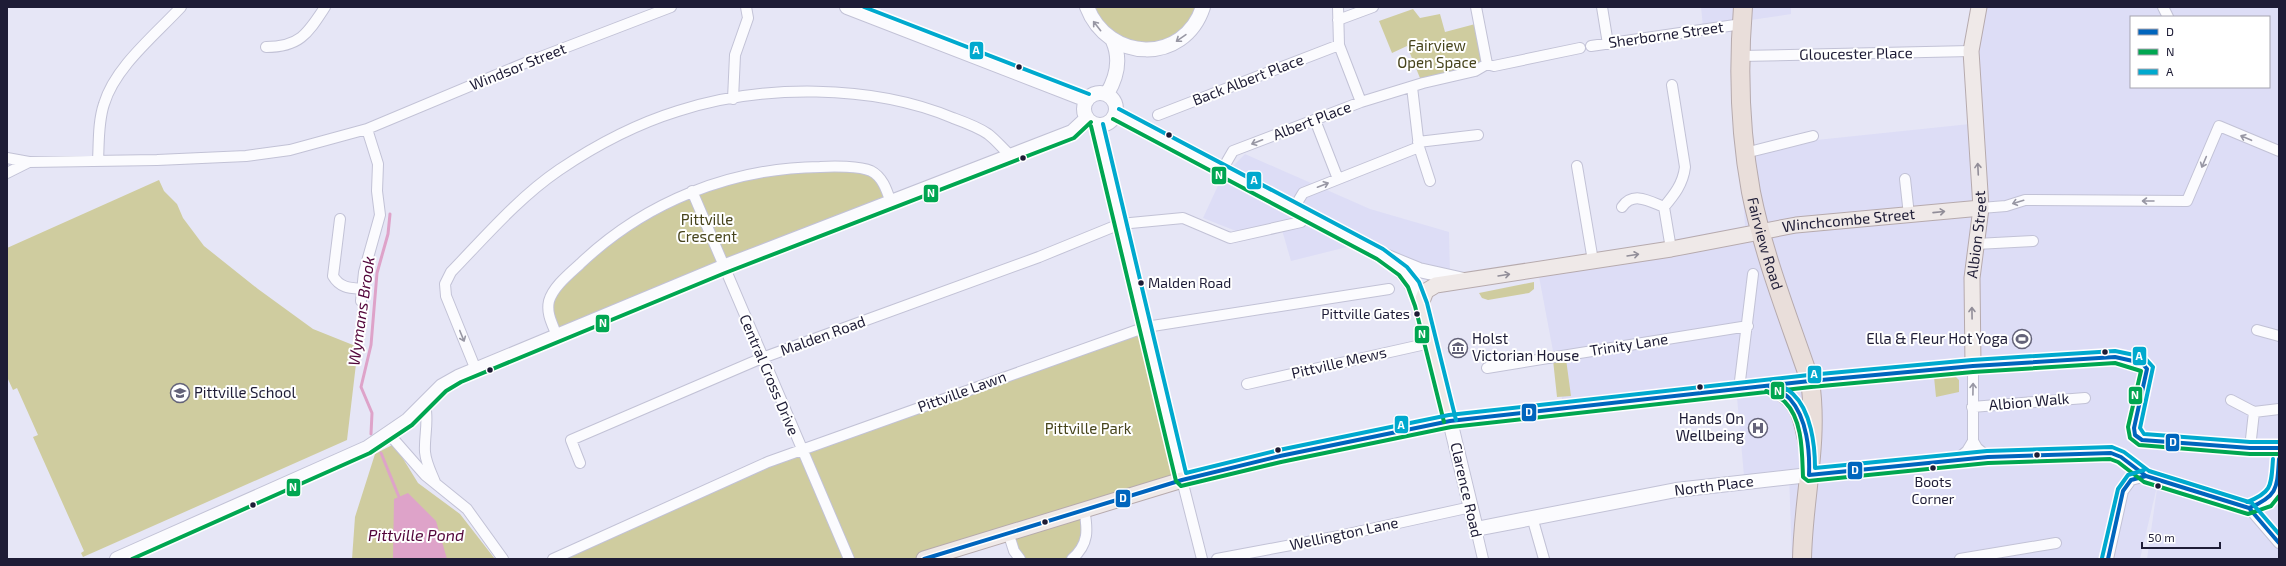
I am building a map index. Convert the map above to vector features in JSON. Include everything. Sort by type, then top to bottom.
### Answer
[{"type":"highway","name":"Fairview Road","points":[[1742,16],[1740,56],[1745,153],[1751,192],[1773,272],[1810,381],[1814,424],[1810,470],[1802,523],[1802,559]]},
{"type":"main road","name":"Albion Street","points":[[1973,366],[1972,278],[1980,208],[1972,51],[1979,7]]},
{"type":"main road","name":"Winchcombe Street","points":[[1466,281],[1671,249],[1761,230],[1980,208]]},
{"type":"main road","points":[[1421,304],[1424,294],[1432,286],[1466,281]]},
{"type":"main road","name":"Clarence Road","points":[[1421,304],[1450,421]]},
{"type":"main road","points":[[924,559],[1008,532],[1182,480],[1280,456],[1450,421],[1810,381],[1973,366]]},
{"type":"main road","points":[[1769,386],[1786,396],[1795,405],[1800,419],[1810,470]]},
{"type":"street","points":[[98,161],[100,116],[113,84],[124,68],[181,7]]},
{"type":"street","points":[[266,47],[294,43],[304,37],[325,7]]},
{"type":"street","name":"Windsor Street","points":[[29,162],[157,160],[246,156],[290,150],[367,129],[525,63],[671,7]]},
{"type":"street","points":[[733,99],[735,55],[748,18],[746,7]]},
{"type":"street","points":[[1087,7],[1099,29],[1113,41],[1134,49],[1162,48],[1178,40],[1192,27],[1203,7]]},
{"type":"street","points":[[1338,7],[1339,45],[1361,102]]},
{"type":"street","points":[[1338,20],[1373,7]]},
{"type":"street","points":[[1476,7],[1487,64]]},
{"type":"street","points":[[1602,7],[1608,44]]},
{"type":"street","points":[[2163,7],[2168,16]]},
{"type":"street","points":[[855,9],[1087,100]]},
{"type":"street","name":"Sherborne Street","points":[[1591,46],[1608,44],[1742,16]]},
{"type":"street","points":[[1107,94],[1114,83],[1118,62],[1117,50],[1113,41]]},
{"type":"street","name":"Back Albert Place","points":[[1158,115],[1339,45]]},
{"type":"street","points":[[1430,181],[1418,145],[1412,87],[1475,70],[1487,64],[1494,66],[1580,48]]},
{"type":"street","points":[[1118,62],[1134,49]]},
{"type":"street","name":"Gloucester Place","points":[[1740,56],[1972,51]]},
{"type":"street","points":[[1671,249],[1664,208],[1675,194],[1683,179],[1685,167],[1672,85]]},
{"type":"street","name":"Albert Place","points":[[1222,170],[1233,151],[1361,102],[1412,87]]},
{"type":"street","points":[[476,370],[448,301],[446,284],[451,272],[519,203],[558,170],[606,141],[652,120],[707,103],[780,93],[827,92],[898,100],[944,114],[988,133],[1011,156]]},
{"type":"street","points":[[117,559],[367,448],[389,434],[425,405],[442,386],[476,370],[723,267],[1011,156],[1072,132],[1092,122],[1111,122],[1116,114],[1114,100],[1107,94],[1096,94],[1087,100],[1084,109],[1092,122],[1120,224],[1202,559]]},
{"type":"street","points":[[1116,114],[1380,254],[1419,270],[1466,281]]},
{"type":"street","points":[[1315,120],[1338,179]]},
{"type":"street","name":"Winchcombe Street","points":[[1980,208],[2006,206],[2025,200],[2187,201],[2219,126],[2276,150]]},
{"type":"street","points":[[361,301],[368,253],[380,215],[377,192],[378,164],[367,129]]},
{"type":"street","name":"Malden Road","points":[[580,463],[571,440],[762,358],[1032,260],[1120,224],[1183,218],[1230,238],[1282,227],[1301,222],[1300,211],[1303,193],[1418,145],[1478,135]]},
{"type":"street","points":[[1745,153],[1813,136]]},
{"type":"street","points":[[7,158],[29,162]]},
{"type":"street","points":[[7,173],[29,162]]},
{"type":"street","points":[[1577,166],[1592,261]]},
{"type":"street","points":[[557,336],[549,317],[548,307],[552,295],[564,280],[588,256],[625,227],[660,206],[692,191],[726,180],[764,171],[805,167],[844,167],[870,170],[875,173],[882,181],[891,203]]},
{"type":"street","points":[[1905,179],[1909,215]]},
{"type":"street","name":"Central Cross Drive","points":[[692,191],[848,559]]},
{"type":"street","points":[[1622,207],[1628,201],[1636,198],[1664,208]]},
{"type":"street","points":[[340,219],[334,276],[338,284],[344,287],[362,289]]},
{"type":"street","points":[[1976,244],[2033,241]]},
{"type":"street","name":"Clarence Road","points":[[1380,254],[1403,271],[1413,284],[1421,304]]},
{"type":"street","points":[[1739,389],[1748,326],[1753,274]]},
{"type":"street","name":"Pittville Lawn","points":[[553,559],[801,449],[1146,327],[1389,289]]},
{"type":"street","name":"Trinity Lane","points":[[1488,368],[1748,326]]},
{"type":"street","points":[[2257,330],[2279,336]]},
{"type":"street","name":"Pittville Mews","points":[[1247,384],[1430,343]]},
{"type":"street","points":[[1973,366],[2115,357],[2142,363],[2147,369],[2134,428],[2134,435],[2138,438],[2149,441],[2250,448],[2279,448]]},
{"type":"street","name":"Albion Street","points":[[1973,366],[1973,441]]},
{"type":"street","name":"Albion Walk","points":[[1972,407],[2085,398]]},
{"type":"street","points":[[2231,400],[2254,412],[2279,409]]},
{"type":"street","points":[[425,405],[427,414],[425,452],[428,465],[437,485]]},
{"type":"street","points":[[2251,438],[2254,412]]},
{"type":"street","name":"Clarence Road","points":[[1450,421],[1482,559]]},
{"type":"street","points":[[389,434],[437,485],[467,509],[503,559]]},
{"type":"street","points":[[1956,460],[1967,451],[1973,441],[1977,448],[1988,457]]},
{"type":"street","name":"North Place","points":[[1476,529],[1682,489],[1810,470],[1988,457],[2111,453],[2127,461],[2146,476]]},
{"type":"street","points":[[2249,508],[2268,501],[2276,490],[2279,459]]},
{"type":"street","points":[[2108,559],[2123,491],[2131,480],[2146,476],[2249,508],[2276,532],[2279,543]]},
{"type":"street","name":"Wellington Lane","points":[[1217,559],[1339,536],[1470,507]]},
{"type":"street","points":[[1072,559],[1082,549],[1087,537],[1084,509]]},
{"type":"street","points":[[1532,517],[1544,559]]},
{"type":"street","points":[[1008,532],[1014,551],[1020,559]]},
{"type":"street","points":[[1960,559],[1992,557],[2056,543]]},
{"type":"shaded area","points":[[1701,7],[1791,7],[1791,14],[1703,27]]},
{"type":"shaded area","points":[[1980,7],[2279,7],[2279,559],[2147,559],[2158,482],[2140,559],[1792,559],[1789,474],[1744,476],[1736,386],[1563,404],[1537,266],[1745,226],[1740,148],[1970,124]]},
{"type":"shaded area","points":[[1245,154],[1370,209],[1449,232],[1450,274],[1351,246],[1291,261],[1282,230],[1241,233],[1203,218],[1222,177]]},
{"type":"green space","points":[[1092,7],[1199,7],[1189,24],[1170,39],[1145,45],[1110,33]]},
{"type":"green space","name":"Fairview Open Space","points":[[1413,9],[1420,18],[1440,14],[1445,32],[1479,23],[1487,64],[1422,83],[1407,46],[1392,53],[1379,21]]},
{"type":"green space","name":"Pittville Crescent","points":[[870,170],[891,203],[557,336],[549,317],[555,290],[648,212],[763,171]]},
{"type":"green space","name":"Pittville School","points":[[159,180],[164,191],[177,204],[183,218],[204,246],[258,289],[313,329],[358,347],[347,440],[83,557],[81,553],[84,551],[33,437],[38,435],[17,388],[13,390],[7,377],[7,248]]},
{"type":"green space","points":[[1534,282],[1534,289],[1529,293],[1488,300],[1482,298],[1479,293]]},
{"type":"green space","name":"Pittville Park","points":[[1146,327],[1182,480],[1084,510],[1087,524],[1072,559],[1020,559],[1009,534],[926,559],[553,559],[801,449]]},
{"type":"green space","points":[[1566,359],[1571,396],[1557,397],[1553,360]]},
{"type":"green space","points":[[1954,375],[1959,380],[1959,392],[1936,397],[1934,377]]},
{"type":"green space","points":[[394,444],[418,483],[460,514],[495,559],[352,559],[355,517],[375,454]]},
{"type":"water","name":"Pittville Pond","points":[[408,493],[436,521],[447,559],[393,559],[394,499]]},
{"type":"waterway","name":"Wymans Brook","points":[[371,434],[372,413],[361,387],[371,345],[377,273],[388,234],[390,214]]},
{"type":"waterway","name":"Wymans Brook","points":[[381,453],[399,497]]},
{"type":"transit line","name":"A","points":[[864,7],[1089,94]]},
{"type":"transit line","name":"A","points":[[1119,109],[1383,249],[1407,267],[1419,282],[1427,303],[1456,420]]},
{"type":"transit line","name":"N","points":[[1113,119],[1377,259],[1399,275],[1408,287],[1415,306],[1444,422]]},
{"type":"transit line","name":"N","points":[[132,559],[370,453],[412,425],[446,391],[461,382],[725,273],[1074,138],[1091,122]]},
{"type":"transit line","name":"A","points":[[1103,124],[1186,473],[1279,450],[1449,415],[1809,375],[1972,360],[2115,351],[2144,357],[2153,367],[2140,428],[2144,434],[2250,442],[2279,442]]},
{"type":"transit line","name":"N","points":[[1091,126],[1176,481],[1181,486],[1281,462],[1451,427],[1811,387],[1973,372],[2115,363],[2141,371],[2128,427],[2130,438],[2139,445],[2250,454],[2279,454]]},
{"type":"transit line","name":"D","points":[[924,559],[1182,480],[1280,456],[1450,421],[1810,381],[1973,366],[2115,357],[2142,363],[2147,369]]},
{"type":"transit line","name":"D","points":[[2147,369],[2134,428],[2135,435],[2142,440],[2250,448],[2279,448]]},
{"type":"transit line","name":"A","points":[[1772,381],[1791,392],[1799,401],[1804,410],[1813,439],[1815,468],[1987,451],[2112,447],[2124,452],[2149,471],[2252,503],[2279,534]]},
{"type":"transit line","name":"D","points":[[1769,386],[1783,393],[1796,407],[1804,425],[1808,445],[1809,475],[1988,457],[2111,453],[2121,457],[2146,476],[2249,508],[2279,543]]},
{"type":"transit line","name":"N","points":[[1766,391],[1781,399],[1791,409],[1800,437],[1803,477],[1808,481],[1988,463],[2110,459],[2118,462],[2144,482],[2248,514],[2271,506],[2279,496]]},
{"type":"transit line","name":"A","points":[[2247,502],[2262,495],[2266,491],[2271,481],[2273,459]]},
{"type":"transit line","name":"D","points":[[2249,508],[2259,504],[2271,495],[2278,477],[2279,459]]},
{"type":"transit line","name":"A","points":[[2102,558],[2118,489],[2128,475],[2144,470]]},
{"type":"transit line","name":"D","points":[[2108,559],[2123,491],[2131,480],[2146,476]]},
{"type":"place","name":"Malden Road","points":[[1141,283]]},
{"type":"place","name":"Pittville Gates","points":[[1417,314]]},
{"type":"place","name":"Ella & Fleur Hot Yoga","points":[[2022,339]]},
{"type":"place","name":"Holst Victorian House","points":[[1458,348]]},
{"type":"place","name":"Pittville School","points":[[180,393]]},
{"type":"place","name":"Hands On Wellbeing","points":[[1758,428]]},
{"type":"place","name":"Boots Corner","points":[[1933,468]]}]
